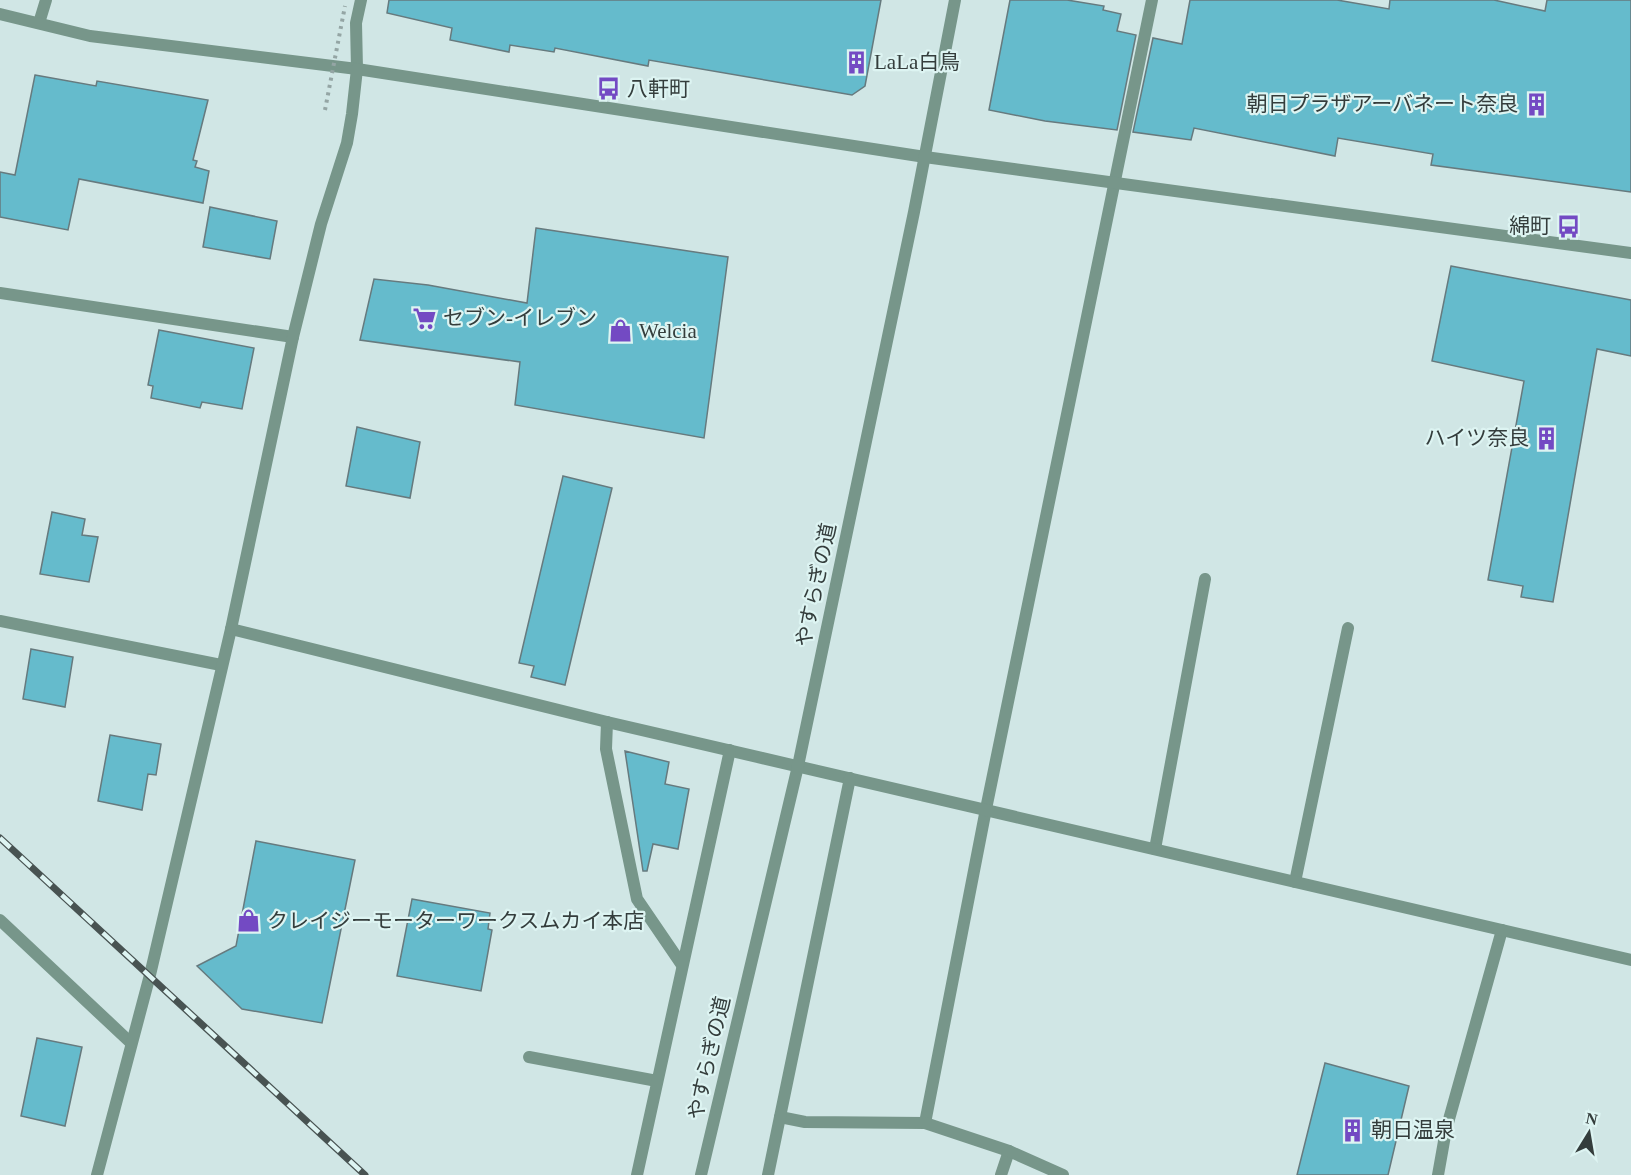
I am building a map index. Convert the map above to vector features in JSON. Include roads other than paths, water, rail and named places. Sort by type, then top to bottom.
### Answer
[{"type":"street","points":[[39,23],[46,0]]},
{"type":"street","points":[[97,1175],[150,975],[231,629],[293,337],[321,224],[347,143],[357,69],[356,23],[361,0]]},
{"type":"street","name":"やすらぎの道","points":[[701,1175],[798,766],[925,157],[955,0]]},
{"type":"street","points":[[925,1123],[986,809],[1152,0]]},
{"type":"street","points":[[0,14],[90,36],[357,69],[925,157],[1631,252]]},
{"type":"street","points":[[0,293],[293,337]]},
{"type":"street","points":[[1155,849],[1205,579]]},
{"type":"street","points":[[0,621],[221,665]]},
{"type":"street","points":[[1295,882],[1348,628]]},
{"type":"street","points":[[231,629],[607,722],[1631,960]]},
{"type":"street","points":[[607,722],[606,749],[637,899],[682,965]]},
{"type":"street","points":[[637,1175],[730,750]]},
{"type":"street","points":[[768,1175],[850,778]]},
{"type":"street","points":[[0,921],[131,1043]]},
{"type":"street","points":[[1438,1175],[1446,1130],[1502,930]]},
{"type":"street","points":[[529,1057],[657,1081]]},
{"type":"street","points":[[780,1116],[805,1122],[925,1123],[1009,1151],[1063,1175]]},
{"type":"street","points":[[1001,1175],[1009,1151]]},
{"type":"railway","points":[[0,838],[365,1175]]},
{"type":"place","name":"LaLa白鳥","points":[[856,62]]},
{"type":"place","name":"八軒町","points":[[609,89]]},
{"type":"place","name":"朝日プラザアーバネート奈良","points":[[1536,104]]},
{"type":"place","name":"綿町","points":[[1569,226]]},
{"type":"place","name":"セブン-イレブン","points":[[425,318]]},
{"type":"place","name":"Welcia","points":[[621,331]]},
{"type":"place","name":"ハイツ奈良","points":[[1547,438]]},
{"type":"place","name":"クレイジーモーターワークスムカイ本店","points":[[249,921]]},
{"type":"place","name":"朝日温泉","points":[[1353,1130]]}]
